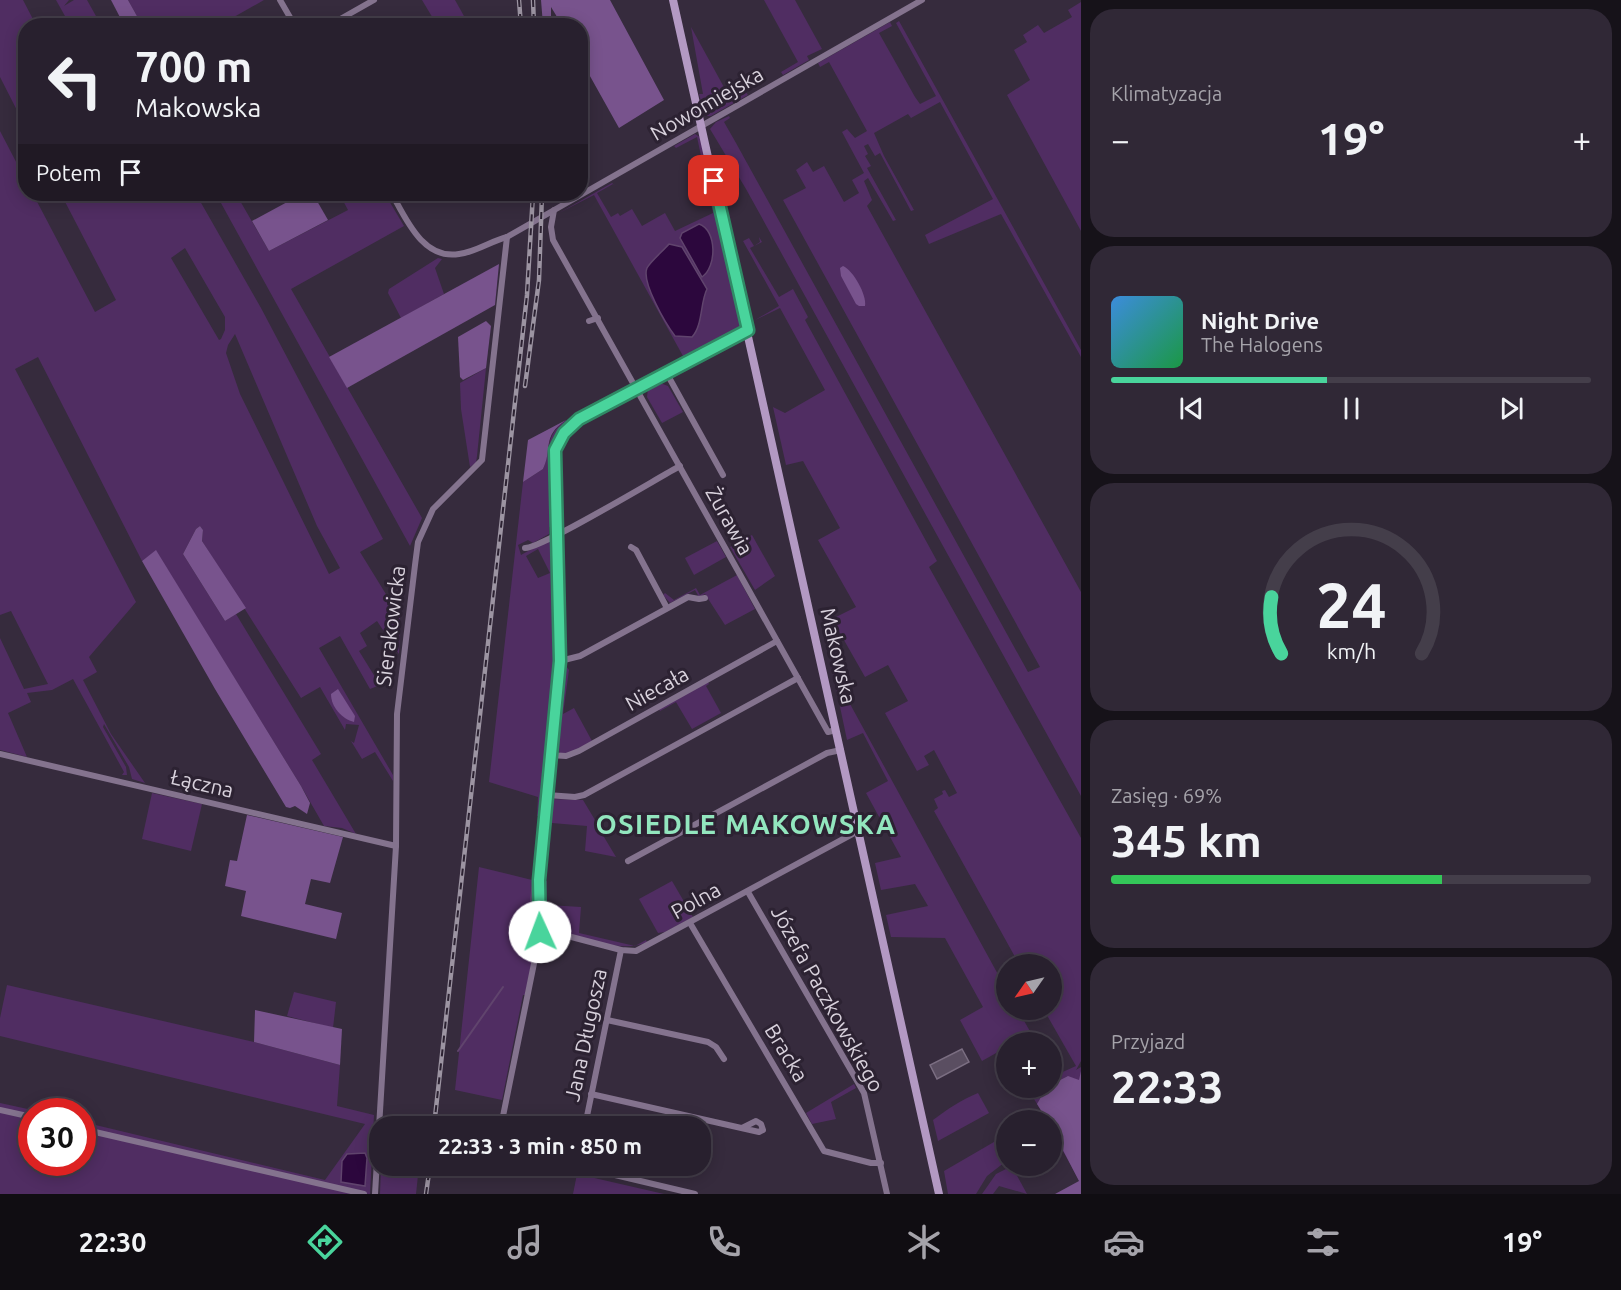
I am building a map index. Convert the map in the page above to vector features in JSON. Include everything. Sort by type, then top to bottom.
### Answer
[{"type":"street","points":[[280,0],[290,18]]},
{"type":"street","points":[[342,18],[374,0]]},
{"type":"street","name":"Makowska","points":[[673,0],[939,1194]]},
{"type":"street","name":"Nowomiejska","points":[[588,191],[922,0]]},
{"type":"street","points":[[396,201],[415,234],[425,245],[436,251],[449,255],[460,254],[507,237]]},
{"type":"street","name":"Nowomiejska","points":[[507,237],[570,201]]},
{"type":"street","name":"Żurawia","points":[[554,210],[552,237],[828,732],[836,730]]},
{"type":"street","name":"Sierakowicka","points":[[375,1194],[396,846],[397,714],[418,542],[433,509],[482,460],[507,237]]},
{"type":"street","points":[[589,321],[598,318]]},
{"type":"street","points":[[503,1116],[540,929],[539,880],[560,661],[555,456],[561,436],[579,419],[748,330]]},
{"type":"street","points":[[666,372],[723,475]]},
{"type":"street","points":[[525,548],[532,547],[557,534],[680,466]]},
{"type":"street","points":[[631,547],[636,550],[667,608]]},
{"type":"street","points":[[560,661],[580,656],[689,597],[705,598]]},
{"type":"street","name":"Niecała","points":[[550,756],[570,755],[777,641]]},
{"type":"street","points":[[547,795],[575,797],[584,795],[798,678]]},
{"type":"street","points":[[628,861],[827,753],[841,750]]},
{"type":"street","name":"Łączna","points":[[0,754],[396,846]]},
{"type":"street","name":"Polna","points":[[540,929],[621,950],[631,951],[646,947],[858,831]]},
{"type":"street","name":"Józefa Paczkowskiego","points":[[748,892],[862,1090],[887,1194]]},
{"type":"street","name":"Bracka","points":[[690,923],[825,1151],[871,1163],[880,1163]]},
{"type":"street","name":"Jana Długosza","points":[[587,1116],[621,950]]},
{"type":"street","points":[[607,1020],[705,1041],[715,1046],[724,1059]]},
{"type":"street","points":[[591,1094],[742,1128]]},
{"type":"street","points":[[0,1110],[18,1114]]},
{"type":"street","points":[[96,1132],[364,1194]]},
{"type":"street","points":[[619,1176],[695,1194]]},
{"type":"shaded area","points":[[0,0],[23,0],[32,18],[18,18],[18,112],[0,77]]},
{"type":"shaded area","points":[[56,0],[69,0],[64,6],[74,0],[87,0],[97,18],[66,18]]},
{"type":"shaded area","points":[[111,0],[128,0],[138,18],[120,18]]},
{"type":"shaded area","points":[[128,0],[264,0],[232,18],[138,18]]},
{"type":"shaded area","points":[[422,0],[455,0],[465,18],[433,18]]},
{"type":"shaded area","points":[[541,0],[610,0],[664,100],[619,128],[588,73],[588,18],[558,18],[551,7],[551,18],[542,18]]},
{"type":"shaded area","points":[[764,0],[795,0],[822,49],[807,56],[809,60],[783,75],[781,72],[798,62]]},
{"type":"shaded area","points":[[1081,2],[1081,231],[1007,95],[1030,80],[1014,50],[1027,42],[1023,35],[1038,25],[1044,33],[1072,17],[1068,10]]},
{"type":"shaded area","points":[[899,21],[1081,350],[1081,357],[1001,214],[929,244],[925,235],[993,199],[940,102],[911,118],[908,114],[874,133],[914,210],[911,211],[880,153],[875,156],[868,144],[864,146],[868,154],[865,156],[871,166],[867,168],[896,220],[893,221],[868,178],[864,181],[872,200],[867,206],[1081,592],[1081,796],[746,189],[710,129],[716,122],[729,116],[730,118],[724,122],[1028,672],[1040,667],[783,200],[806,188],[796,170],[807,162],[813,172],[824,166],[844,202],[859,193],[852,180],[864,173],[842,132],[847,129],[855,138],[867,131],[829,62],[820,67],[818,63],[890,22],[892,26],[879,33],[915,97],[920,104],[936,96],[896,23]]},
{"type":"shaded area","points":[[691,27],[731,100],[745,91],[748,95],[711,116],[705,116],[699,94],[703,94]]},
{"type":"shaded area","points":[[0,131],[18,166],[18,201],[37,201],[95,312],[116,300],[65,201],[200,201],[261,308],[383,539],[360,552],[400,617],[399,654],[377,621],[360,633],[367,646],[359,651],[380,685],[370,689],[340,636],[319,648],[393,775],[393,781],[375,752],[362,759],[351,741],[354,743],[359,725],[346,724],[345,730],[320,687],[301,698],[202,541],[203,530],[200,526],[196,529],[183,554],[225,621],[236,614],[321,754],[312,760],[356,834],[342,828],[324,826],[156,551],[142,561],[38,357],[15,369],[136,602],[89,657],[97,672],[83,680],[111,734],[145,783],[132,779],[129,767],[104,724],[103,727],[126,767],[127,775],[122,775],[124,772],[73,679],[52,690],[27,693],[31,702],[8,713],[27,757],[0,750],[0,638],[24,689],[48,684],[11,611],[0,615]],"holes":[[[185,248],[225,317],[225,330],[219,340],[171,258]],[[235,334],[317,526],[340,568],[329,574],[240,394],[226,353]]]},
{"type":"shaded area","points":[[695,134],[700,137],[742,324],[736,332],[676,364],[674,361],[683,356],[594,195],[588,198],[612,183],[617,187],[613,184],[597,193],[611,217],[618,213],[620,216],[632,209],[642,226],[665,213],[675,231],[713,213],[697,137],[676,148],[674,146]]},
{"type":"shaded area","points":[[220,201],[240,201],[269,251],[348,210],[343,201],[389,201],[404,226],[291,289],[422,518],[410,546]]},
{"type":"shaded area","points":[[289,201],[317,201],[328,220],[269,251],[252,221]]},
{"type":"shaded area","points":[[495,201],[524,201],[524,203]]},
{"type":"shaded area","points":[[699,224],[709,233],[713,249],[710,265],[702,277],[680,238],[682,233]]},
{"type":"shaded area","points":[[749,238],[754,246],[750,248],[779,297],[793,289],[808,317],[805,320],[937,561],[929,567],[1081,838],[1081,1061],[1076,1070],[1081,1067],[1081,1184],[1062,1152],[1062,1110],[1041,1110],[1033,1098],[1040,1098],[1038,1102],[1043,1098],[1062,1098],[1062,1081],[1068,1076],[1062,1079],[1062,1072],[1076,1066],[1062,1042],[1062,1032],[1057,1032],[1050,1020],[1062,1020],[1062,954],[1013,954],[934,811],[938,808],[934,799],[943,794],[942,791],[945,790],[949,797],[957,793],[934,750],[924,756],[929,765],[917,771],[885,713],[908,701],[888,665],[865,677],[832,619],[856,607],[818,540],[840,528],[803,461],[786,465],[773,407],[785,413],[825,390],[780,308],[755,320],[779,306],[743,241]]},
{"type":"shaded area","points":[[669,244],[682,247],[707,289],[700,320],[692,337],[675,336],[661,313],[648,283],[647,268]]},
{"type":"shaded area","points":[[438,258],[442,259],[435,268],[444,294],[401,318],[388,293],[389,289]]},
{"type":"shaded area","points":[[499,264],[495,305],[347,388],[329,357]]},
{"type":"shaded area","points":[[843,266],[851,272],[858,283],[864,296],[865,306],[856,304],[841,276],[840,268]]},
{"type":"shaded area","points":[[486,321],[491,326],[486,368],[463,380],[460,377],[458,337]]},
{"type":"shaded area","points":[[486,368],[476,463],[470,467],[461,409],[460,383]]},
{"type":"shaded area","points":[[660,383],[668,386],[683,412],[662,423],[647,397],[648,389]]},
{"type":"shaded area","points":[[566,420],[552,449],[554,526],[549,527],[549,534],[533,543],[528,540],[518,545],[521,555],[548,540],[554,543],[557,662],[542,815],[537,816],[538,797],[489,782],[523,482],[543,469],[551,437]],"holes":[[[538,549],[550,573],[538,578],[526,556]]]},
{"type":"shaded area","points":[[566,420],[558,426],[550,438],[543,469],[523,482],[528,440]]},
{"type":"shaded area","points":[[200,526],[203,530],[202,541],[246,608],[225,621],[183,554],[196,529]]},
{"type":"shaded area","points":[[752,535],[775,576],[755,590],[730,547]]},
{"type":"shaded area","points":[[717,541],[726,557],[694,575],[685,558]]},
{"type":"shaded area","points":[[156,550],[301,786],[310,803],[307,814],[295,806],[286,807],[215,689],[142,561]]},
{"type":"shaded area","points":[[737,575],[755,609],[725,625],[705,594],[699,597],[695,590],[670,603],[663,595],[665,593],[674,600],[696,588],[700,595]]},
{"type":"shaded area","points":[[831,664],[838,682],[996,971],[996,1020],[1024,1020],[1030,1032],[996,1032],[996,1053],[982,1061],[960,1020],[983,1007],[945,938],[891,937],[886,915],[928,906],[915,884],[881,890],[875,863],[901,857],[866,793],[888,781],[863,733],[847,740]]},
{"type":"shaded area","points":[[566,666],[569,670],[563,714],[574,708],[592,741],[572,752],[561,754],[554,746],[563,672]]},
{"type":"shaded area","points":[[708,682],[706,686],[721,713],[692,729],[676,702],[660,711],[659,709]]},
{"type":"shaded area","points":[[338,689],[355,716],[354,722],[341,715],[335,708],[331,694]]},
{"type":"shaded area","points":[[152,793],[202,804],[191,851],[142,839]]},
{"type":"shaded area","points":[[551,799],[583,800],[603,830],[601,832],[616,857],[585,851],[587,826],[552,823],[551,826],[546,825]]},
{"type":"shaded area","points":[[247,815],[343,837],[330,883],[311,879],[305,904],[342,913],[336,939],[241,916],[246,891],[225,886],[230,860],[237,861]]},
{"type":"shaded area","points":[[479,867],[536,881],[537,937],[532,940],[535,947],[502,1100],[455,1090]]},
{"type":"shaded area","points":[[547,881],[548,905],[581,907],[579,933],[634,946],[612,945],[550,928],[543,920],[542,882]]},
{"type":"shaded area","points":[[672,881],[693,917],[665,932],[658,933],[639,899]]},
{"type":"shaded area","points":[[7,985],[254,1042],[340,1065],[337,1106],[374,1115],[369,1116],[370,1194],[0,1194],[0,1103],[18,1107],[18,1176],[96,1176],[96,1125],[325,1180],[365,1124],[0,1036],[0,1018]]},
{"type":"shaded area","points":[[294,992],[336,1002],[333,1028],[287,1016]]},
{"type":"shaded area","points":[[255,1010],[342,1029],[340,1065],[254,1042]]},
{"type":"shaded area","points":[[1081,1071],[1081,1194],[1055,1194],[1079,1181],[1062,1148],[1062,1110],[1041,1110],[1037,1104],[1040,1098],[1062,1098],[1062,1079],[1068,1076],[1079,1080]]},
{"type":"shaded area","points":[[854,1084],[856,1088],[831,1102],[836,1119],[812,1124],[806,1113]]},
{"type":"shaded area","points":[[978,1093],[989,1113],[938,1141],[933,1120],[966,1098]]},
{"type":"shaded area","points":[[996,1141],[996,1169],[987,1176],[976,1194],[948,1194],[944,1171]]},
{"type":"shaded area","points":[[365,1153],[367,1158],[365,1186],[341,1182],[342,1161],[347,1154]]},
{"type":"shaded area","points":[[996,1174],[996,1176],[1017,1176],[1027,1194],[999,1186],[993,1194],[982,1194]]},
{"type":"shaded area","points":[[381,1176],[418,1176],[416,1194],[380,1194]]},
{"type":"shaded area","points":[[577,1176],[586,1176],[664,1194],[573,1194]]},
{"type":"building","points":[[962,1049],[969,1062],[937,1079],[930,1065]]},
{"type":"waterway","points":[[528,931],[533,880]]},
{"type":"waterway","points":[[458,1051],[503,987]]},
{"type":"railway","points":[[519,0],[520,18]]},
{"type":"railway","points":[[533,0],[534,18]]},
{"type":"railway","points":[[435,1116],[527,295],[533,201]]},
{"type":"railway","points":[[525,386],[539,280],[542,201]]},
{"type":"railway","points":[[426,1194],[429,1176]]},
{"type":"district","name":"OSIEDLE MAKOWSKA","points":[[746,825]]},
{"type":"route","points":[[540,932],[539,880],[560,661],[555,450],[564,433],[579,419],[748,330],[714,181]]}]
